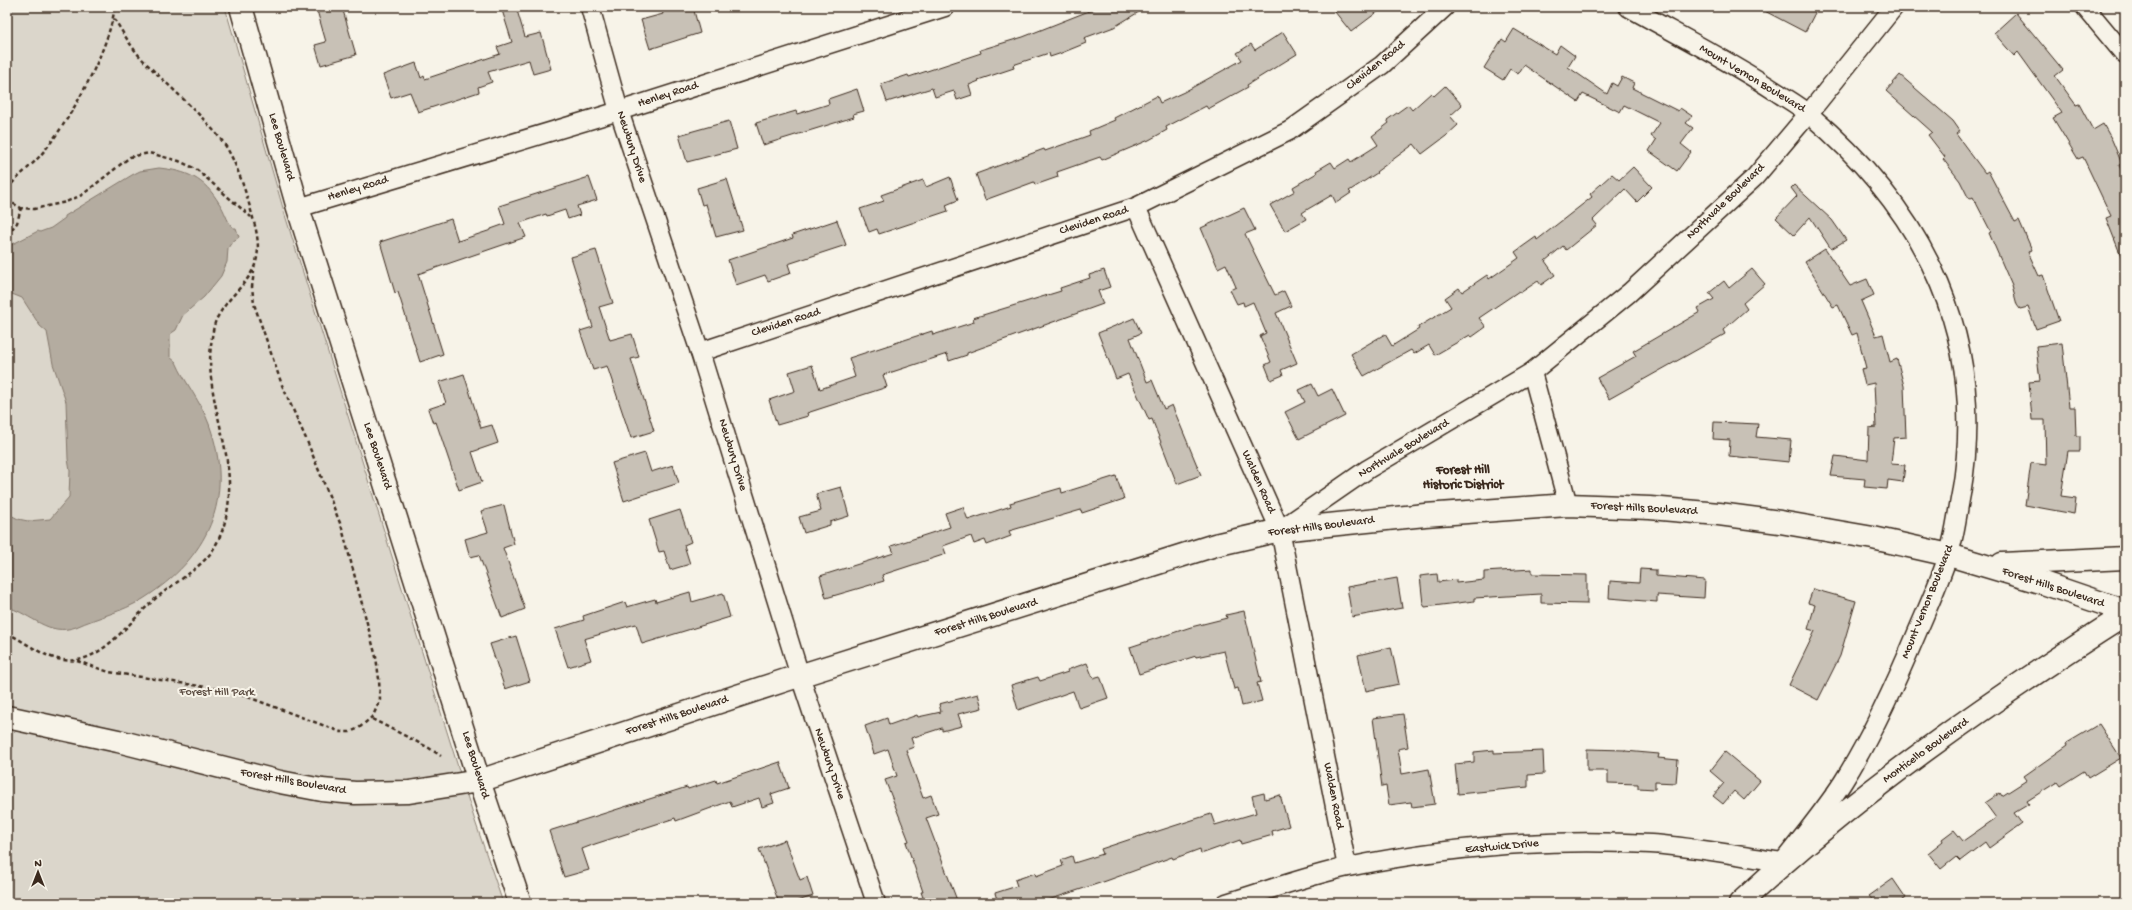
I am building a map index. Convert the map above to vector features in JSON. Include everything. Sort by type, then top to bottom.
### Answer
[{"type":"street","name":"Lee Boulevard","points":[[241,7],[298,208],[479,780],[520,903]]},
{"type":"street","name":"Newbury Drive","points":[[590,7],[619,111],[700,352],[800,676],[876,903]]},
{"type":"street","name":"Henley Road","points":[[298,208],[619,111],[945,7]]},
{"type":"street","name":"Cleviden Road","points":[[700,352],[1136,207],[1289,131],[1382,65],[1445,7]]},
{"type":"street","name":"Mount Vernon Boulevard","points":[[1628,7],[1750,75],[1809,114],[1883,187],[1909,223],[1936,271],[1952,319],[1965,370],[1967,425],[1965,472],[1949,555],[1907,656],[1877,720],[1843,782],[1783,862]]},
{"type":"street","name":"Northvale Boulevard","points":[[1280,530],[1368,470],[1532,372],[1629,293],[1755,177],[1809,114],[1894,7]]},
{"type":"street","points":[[2085,7],[2125,55]]},
{"type":"street","name":"Walden Road","points":[[1136,207],[1280,530],[1347,868]]},
{"type":"street","points":[[1532,372],[1568,505]]},
{"type":"street","name":"Forest Hills Boulevard","points":[[7,717],[118,741],[273,780],[322,790],[363,793],[409,792],[479,780],[800,676],[1215,545],[1280,530],[1426,515],[1568,505],[1650,508],[1780,522],[1873,538],[1949,555],[1980,564],[2043,583],[2125,612]]},
{"type":"street","name":"Forest Hills Boulevard","points":[[1980,564],[2033,564],[2125,558]]},
{"type":"street","name":"Monticello Boulevard","points":[[1740,903],[1783,862],[1831,822],[1914,759],[2018,685],[2125,616]]},
{"type":"street","name":"Eastwick Drive","points":[[1226,903],[1347,868],[1438,852],[1531,844],[1594,842],[1652,844],[1783,862]]},
{"type":"path","points":[[7,189],[40,156],[63,124],[100,56],[115,7]]},
{"type":"path","points":[[75,660],[109,672],[232,691],[341,732],[350,732],[359,728],[372,718],[380,700],[379,679],[348,552],[337,514],[277,371],[254,304],[252,287],[258,250],[256,229],[251,218],[235,166],[224,143],[203,118],[141,58],[113,17]]},
{"type":"path","points":[[7,200],[21,208],[34,209],[66,202],[82,195],[130,157],[150,153],[179,161],[196,170],[251,218]]},
{"type":"path","points":[[7,235],[17,223],[21,208]]},
{"type":"path","points":[[7,633],[47,657],[60,660],[88,658],[109,644],[144,609],[210,554],[220,533],[227,511],[229,493],[229,468],[224,439],[212,390],[211,347],[215,322],[222,309],[254,269]]},
{"type":"path","points":[[372,718],[441,756]]},
{"type":"green space","name":"Forest Hill Park","points":[[7,7],[225,7],[285,215],[475,821],[503,903],[7,903]]},
{"type":"shaded area","points":[[159,168],[178,171],[194,177],[207,187],[221,206],[233,228],[236,228],[239,237],[232,242],[228,248],[227,262],[221,276],[204,297],[183,315],[176,330],[170,334],[170,357],[176,362],[206,416],[217,451],[219,477],[217,502],[210,524],[200,545],[185,565],[166,583],[135,604],[76,627],[57,629],[48,627],[16,610],[7,607],[7,513],[18,519],[28,521],[50,519],[69,497],[70,471],[68,459],[66,402],[53,364],[47,332],[40,326],[22,298],[7,292],[7,247],[38,231],[40,232],[51,228],[65,218],[65,216],[132,175],[140,171]]},
{"type":"building","points":[[316,7],[342,7],[356,55],[321,65],[315,45],[326,42]]},
{"type":"building","points":[[501,7],[516,7],[525,37],[541,33],[551,69],[533,74],[529,60],[488,72],[492,82],[478,87],[479,92],[418,112],[410,92],[391,98],[383,75],[416,63],[421,78],[424,76],[425,79],[500,54],[497,47],[512,42]]},
{"type":"building","points":[[661,7],[693,7],[700,33],[650,49],[641,20],[663,14]]},
{"type":"building","points":[[1099,7],[1147,7],[1114,27],[1084,38],[1086,43],[1050,57],[1049,53],[1013,65],[1014,68],[978,80],[979,81],[969,85],[972,95],[957,100],[954,91],[935,97],[932,88],[887,102],[881,84],[908,75],[909,77],[981,53],[980,50],[1023,37]]},
{"type":"building","points":[[1331,7],[1384,7],[1351,32]]},
{"type":"building","points":[[1757,7],[1810,7],[1816,11],[1805,32]]},
{"type":"building","points":[[2016,13],[2063,70],[2055,76],[2076,105],[2079,104],[2093,130],[2103,124],[2112,140],[2122,164],[2119,165],[2125,178],[2125,266],[2106,218],[2111,216],[2083,157],[2078,159],[2053,118],[2062,113],[2018,52],[2014,56],[1994,33]]},
{"type":"building","points":[[1514,29],[1555,54],[1560,45],[1575,56],[1568,67],[1607,94],[1612,83],[1617,86],[1622,77],[1634,83],[1632,88],[1678,111],[1680,108],[1692,116],[1686,123],[1693,128],[1681,144],[1691,152],[1677,171],[1649,151],[1656,140],[1651,136],[1660,123],[1624,105],[1620,112],[1583,94],[1578,102],[1524,65],[1518,74],[1510,69],[1503,80],[1484,68],[1502,39],[1506,42]]},
{"type":"building","points":[[1283,32],[1297,54],[1247,85],[1248,87],[1208,109],[1206,106],[1166,127],[1167,130],[1149,140],[1102,160],[1100,157],[1057,172],[1058,177],[1035,185],[1034,182],[985,200],[976,174],[1044,149],[1045,151],[1090,135],[1089,131],[1115,120],[1114,118],[1157,96],[1160,103],[1184,92],[1242,60],[1237,53],[1251,44],[1255,50]]},
{"type":"building","points":[[1900,75],[1953,121],[1960,131],[1956,134],[1985,173],[1988,171],[2015,222],[2019,220],[2032,250],[2028,252],[2039,276],[2043,275],[2059,321],[2036,329],[2028,307],[2020,309],[2017,305],[2012,286],[1989,233],[1991,232],[1973,197],[1969,199],[1960,181],[1943,159],[1945,157],[1928,135],[1932,132],[1886,91]]},
{"type":"building","points":[[1445,86],[1462,105],[1450,116],[1458,125],[1446,136],[1422,154],[1414,144],[1376,172],[1377,173],[1349,191],[1351,193],[1336,203],[1332,195],[1302,213],[1306,219],[1285,231],[1270,205],[1295,191],[1293,187],[1317,173],[1316,171],[1331,162],[1335,168],[1349,159],[1351,162],[1378,145],[1372,136],[1389,123],[1387,120],[1408,105],[1412,110],[1431,93],[1434,96]]},
{"type":"building","points":[[857,89],[864,111],[853,114],[854,117],[763,145],[756,123],[796,111],[797,114],[829,104],[828,99]]},
{"type":"building","points":[[729,121],[737,149],[687,162],[679,135]]},
{"type":"building","points":[[1633,167],[1652,187],[1637,202],[1625,189],[1593,220],[1597,225],[1566,250],[1563,246],[1545,261],[1555,275],[1541,285],[1538,281],[1520,293],[1519,291],[1479,318],[1486,327],[1472,337],[1470,335],[1435,355],[1429,345],[1414,354],[1411,350],[1364,376],[1351,354],[1385,334],[1392,346],[1419,329],[1418,327],[1451,307],[1445,298],[1459,288],[1462,292],[1487,275],[1489,279],[1519,258],[1515,252],[1536,237],[1537,240],[1592,197],[1590,194],[1612,174],[1619,180]]},
{"type":"building","points":[[589,177],[597,200],[577,206],[580,215],[568,219],[565,210],[547,216],[546,214],[520,223],[526,237],[418,274],[443,354],[420,362],[398,292],[395,293],[380,242],[451,219],[458,241],[505,224],[499,206]]},
{"type":"building","points":[[950,177],[958,200],[946,205],[948,211],[879,234],[877,229],[869,232],[860,209],[884,201],[881,195],[923,180],[926,187]]},
{"type":"building","points":[[727,179],[743,230],[716,237],[706,204],[702,205],[697,188]]},
{"type":"building","points":[[1794,185],[1832,220],[1846,240],[1831,249],[1810,217],[1794,235],[1776,218],[1797,196],[1791,188]]},
{"type":"building","points":[[1244,208],[1255,230],[1245,234],[1275,295],[1284,291],[1291,306],[1276,313],[1297,363],[1281,370],[1283,375],[1271,380],[1265,365],[1271,362],[1260,336],[1266,333],[1253,302],[1244,306],[1243,302],[1237,304],[1230,290],[1236,287],[1226,264],[1218,268],[1201,228]]},
{"type":"building","points":[[837,220],[846,245],[788,264],[791,273],[768,281],[765,275],[736,285],[728,260],[793,238],[792,235]]},
{"type":"building","points":[[1825,249],[1850,286],[1867,279],[1874,295],[1861,301],[1876,336],[1883,334],[1890,362],[1897,359],[1904,386],[1906,437],[1894,438],[1891,464],[1905,465],[1903,482],[1888,480],[1887,489],[1864,487],[1865,479],[1831,476],[1835,456],[1868,460],[1869,428],[1876,427],[1874,383],[1865,385],[1861,369],[1866,368],[1857,333],[1852,335],[1838,305],[1833,307],[1805,262]]},
{"type":"building","points":[[596,250],[613,303],[599,307],[610,340],[632,334],[639,357],[631,359],[654,431],[631,438],[607,366],[593,370],[580,331],[593,327],[571,257]]},
{"type":"building","points":[[1752,269],[1765,284],[1743,303],[1747,309],[1723,330],[1725,334],[1609,399],[1597,378],[1636,356],[1633,351],[1700,312],[1698,308],[1714,299],[1709,293],[1724,281],[1729,288]]},
{"type":"building","points":[[1104,270],[1110,287],[1098,291],[1103,304],[967,353],[967,355],[949,361],[947,354],[883,375],[887,387],[807,413],[808,416],[777,425],[769,400],[795,391],[789,372],[812,365],[820,389],[855,377],[849,358],[932,331],[933,335],[974,322],[973,318],[1061,291],[1060,288],[1090,278],[1089,275]]},
{"type":"building","points":[[1134,318],[1141,333],[1130,338],[1147,382],[1152,380],[1164,409],[1172,405],[1201,475],[1177,484],[1152,419],[1149,420],[1128,374],[1116,379],[1098,333]]},
{"type":"building","points":[[2062,343],[2069,407],[2075,407],[2076,436],[2080,436],[2080,451],[2068,451],[2061,496],[2076,498],[2074,514],[2025,505],[2031,463],[2046,465],[2045,420],[2032,420],[2029,382],[2040,381],[2036,346]]},
{"type":"building","points":[[464,374],[481,428],[492,425],[498,443],[472,452],[482,482],[459,490],[436,422],[433,423],[428,409],[446,403],[439,382]]},
{"type":"building","points":[[1312,384],[1318,396],[1332,389],[1345,416],[1299,439],[1285,412],[1305,402],[1299,390]]},
{"type":"building","points":[[1714,422],[1758,424],[1756,437],[1791,440],[1789,462],[1729,456],[1730,440],[1713,439]]},
{"type":"building","points":[[645,453],[651,472],[673,465],[679,483],[624,501],[612,463]]},
{"type":"building","points":[[1116,476],[1124,499],[1082,513],[1081,510],[1009,531],[1011,536],[987,545],[985,540],[974,544],[971,536],[943,546],[946,554],[882,575],[884,581],[826,598],[820,576],[894,553],[891,546],[950,527],[945,513],[963,507],[968,520],[1011,506],[1010,503],[1061,488],[1062,493]]},
{"type":"building","points":[[841,487],[849,516],[830,522],[830,525],[804,533],[799,517],[821,511],[816,494]]},
{"type":"building","points":[[504,505],[514,544],[503,548],[525,609],[502,618],[479,555],[470,557],[465,539],[488,532],[481,511]]},
{"type":"building","points":[[680,510],[691,542],[684,545],[690,564],[670,570],[664,551],[659,552],[649,520]]},
{"type":"building","points":[[1532,569],[1532,574],[1587,575],[1587,604],[1541,603],[1541,594],[1474,598],[1474,601],[1425,607],[1423,604],[1420,576],[1437,574],[1438,582],[1456,580],[1456,583],[1484,580],[1484,572]]},
{"type":"building","points":[[1640,569],[1656,570],[1656,576],[1705,580],[1704,598],[1657,595],[1657,602],[1609,598],[1610,581],[1639,583]]},
{"type":"building","points":[[1397,578],[1402,608],[1352,617],[1347,587]]},
{"type":"building","points":[[1813,589],[1856,601],[1840,656],[1818,700],[1789,685],[1815,631],[1808,629],[1815,605],[1808,603]]},
{"type":"building","points":[[690,592],[692,602],[723,593],[730,617],[642,644],[636,624],[584,639],[591,660],[568,667],[555,629],[584,620],[583,616],[625,602],[627,607],[655,599],[656,602]]},
{"type":"building","points":[[1244,611],[1261,682],[1257,683],[1262,701],[1242,706],[1238,688],[1234,689],[1224,651],[1196,656],[1139,674],[1130,647],[1191,627],[1227,618],[1226,615]]},
{"type":"building","points":[[516,636],[530,681],[505,689],[490,644]]},
{"type":"building","points":[[1391,647],[1399,684],[1366,691],[1358,655]]},
{"type":"building","points":[[1087,663],[1093,678],[1100,676],[1108,698],[1079,708],[1073,691],[1018,710],[1011,685],[1038,677],[1040,681],[1068,672],[1067,670]]},
{"type":"building","points":[[978,694],[982,708],[958,714],[962,726],[942,731],[942,728],[911,738],[914,747],[906,750],[923,798],[931,795],[938,814],[926,818],[958,903],[925,903],[921,892],[923,892],[906,842],[909,841],[885,780],[897,776],[888,749],[874,754],[865,726],[887,718],[889,725],[917,715],[918,717],[941,712],[939,704]]},
{"type":"building","points":[[1403,714],[1408,747],[1398,749],[1402,774],[1429,769],[1435,804],[1412,807],[1411,802],[1389,805],[1386,786],[1382,787],[1373,718]]},
{"type":"building","points":[[2099,724],[2121,758],[2088,778],[2084,771],[2060,786],[2057,782],[2027,801],[2029,804],[2014,813],[2022,824],[1989,848],[1985,842],[1960,861],[1956,857],[1941,869],[1928,853],[1943,841],[1942,839],[1954,830],[1963,841],[1996,818],[1985,803],[2000,793],[2002,796],[2027,780],[2024,776],[2068,745],[2067,743]]},
{"type":"building","points":[[1587,749],[1625,750],[1659,754],[1658,758],[1678,760],[1676,783],[1655,782],[1655,789],[1638,788],[1638,784],[1608,783],[1608,771],[1587,771]]},
{"type":"building","points":[[1494,750],[1494,753],[1543,751],[1544,774],[1528,775],[1528,787],[1458,794],[1455,764],[1474,762],[1474,752]]},
{"type":"building","points":[[1725,752],[1760,781],[1744,800],[1734,791],[1723,804],[1713,796],[1724,783],[1710,771]]},
{"type":"building","points":[[780,762],[789,788],[771,794],[774,803],[762,807],[759,798],[732,807],[730,801],[676,821],[675,818],[595,844],[582,849],[589,870],[564,877],[549,831],[687,787],[688,789],[716,780],[717,783]]},
{"type":"building","points":[[1264,793],[1265,799],[1280,795],[1289,826],[1272,831],[1273,835],[1241,844],[1240,840],[1201,854],[1200,849],[1173,859],[1172,857],[1039,903],[998,903],[995,893],[1017,886],[1015,880],[1035,873],[1036,876],[1063,866],[1061,860],[1072,856],[1074,863],[1103,854],[1101,849],[1211,814],[1215,825],[1256,813],[1252,796]]},
{"type":"building","points":[[785,840],[800,880],[807,877],[813,896],[792,903],[779,903],[759,849]]},
{"type":"building","points":[[1893,879],[1906,898],[1899,903],[1875,903],[1869,896]]},
{"type":"district","name":"Forest Hill Historic District","points":[[1463,478]]}]
